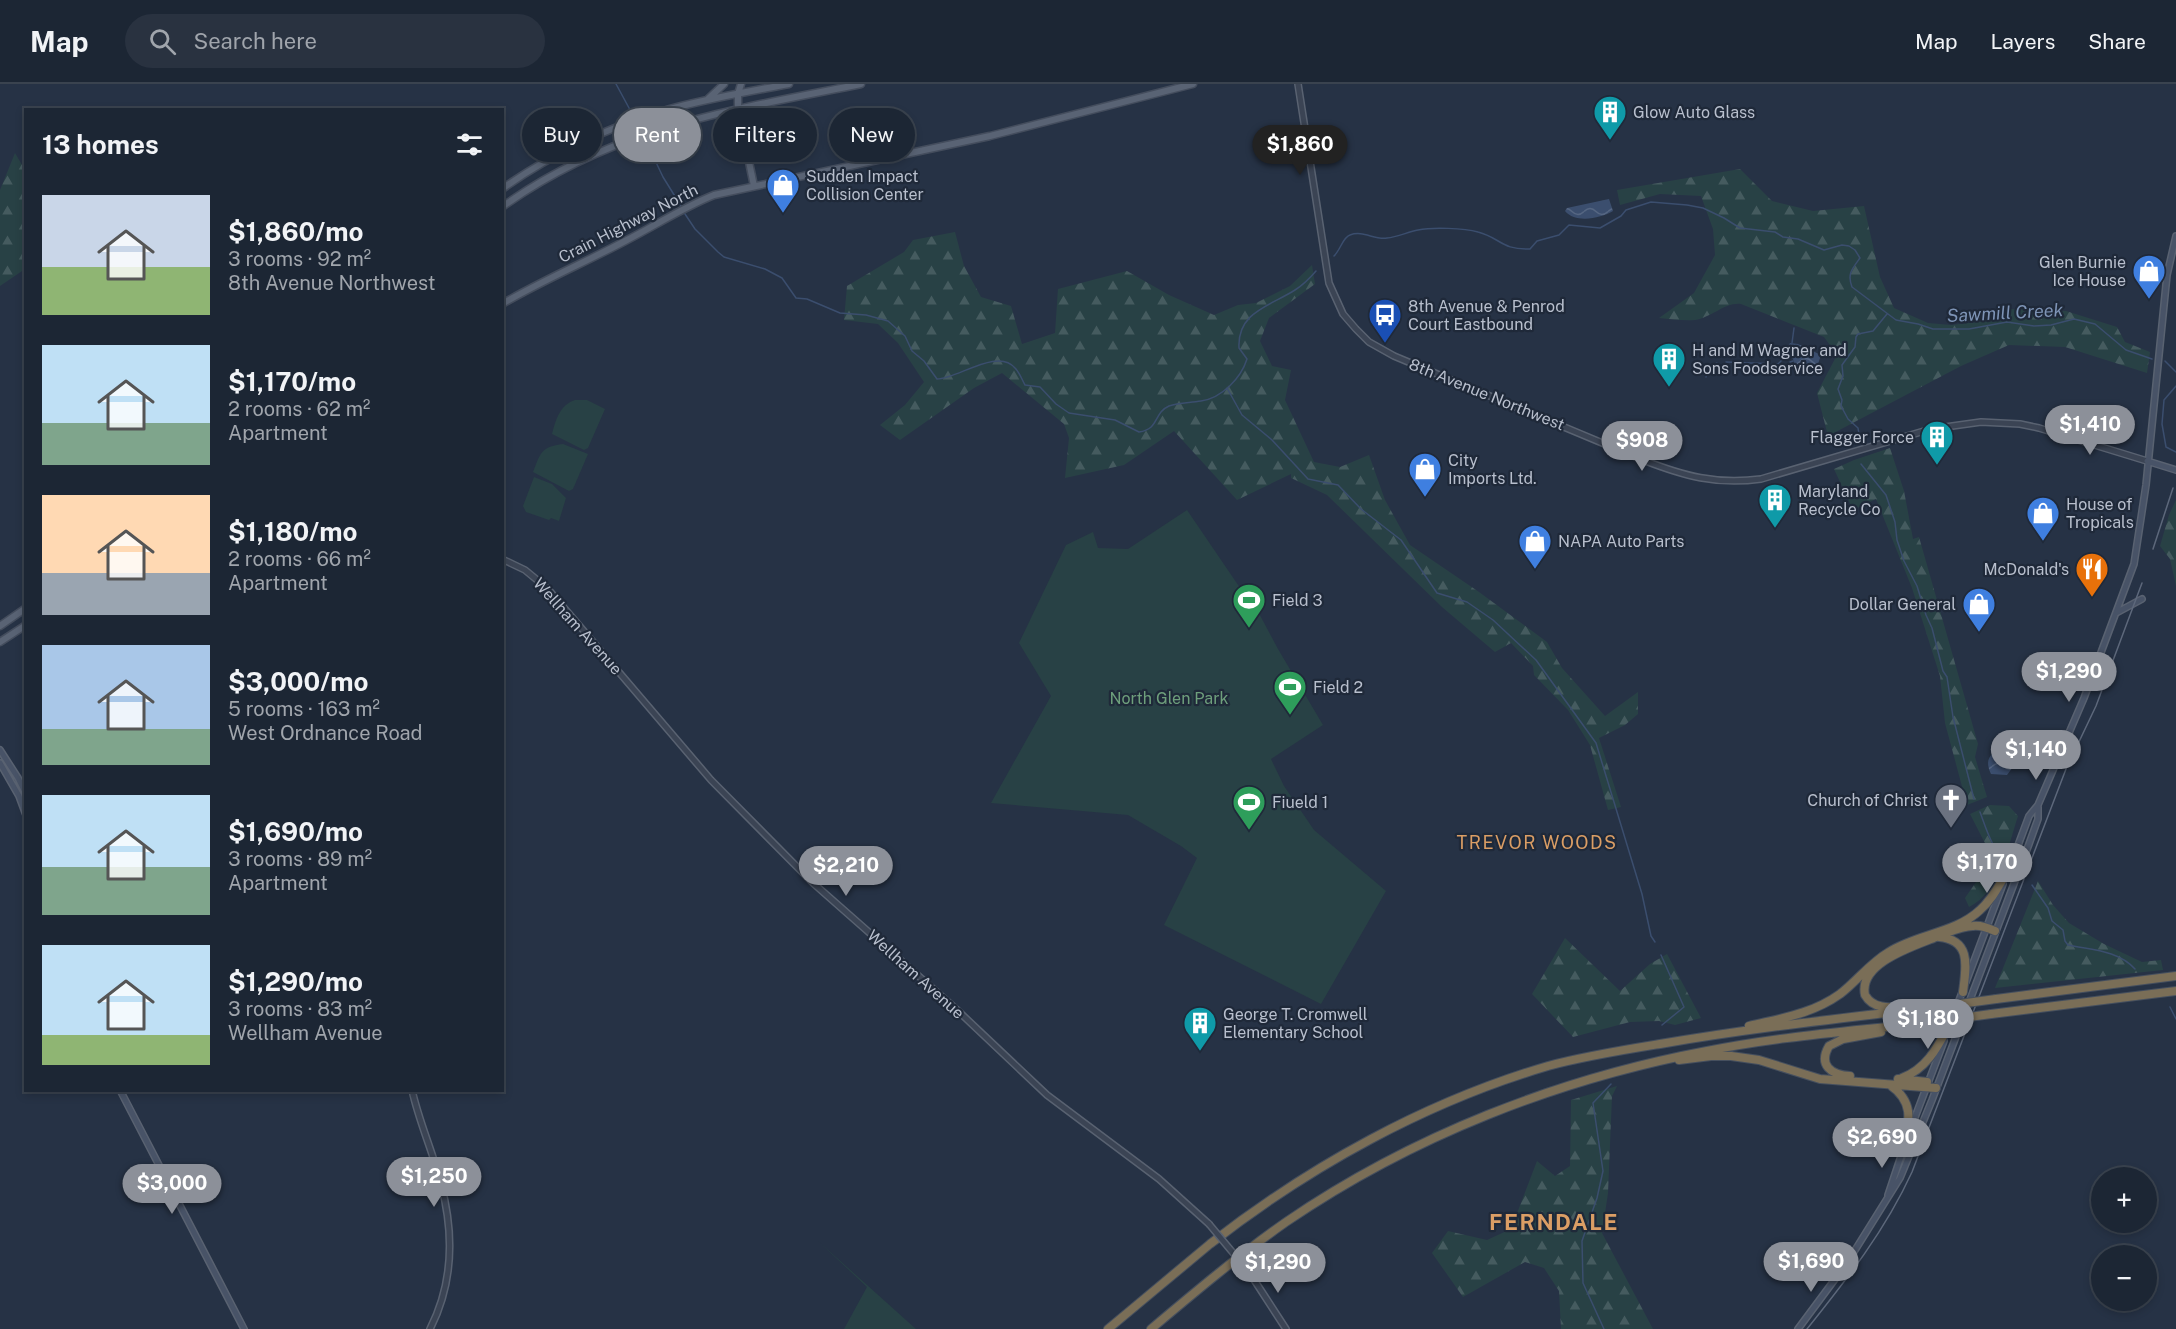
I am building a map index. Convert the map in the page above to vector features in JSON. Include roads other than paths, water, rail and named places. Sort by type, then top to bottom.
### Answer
[{"type":"highway","points":[[1966,921],[1988,902],[2009,869]]},
{"type":"highway","points":[[1108,1329],[1248,1216],[1331,1162],[1393,1128],[1490,1086],[1550,1066],[1783,1020],[1808,1012],[1842,992],[1887,953],[1906,943],[1966,921],[1977,921],[1996,929]]},
{"type":"highway","points":[[1937,1007],[1907,1005],[1879,1007],[1868,1001],[1864,988],[1868,977],[1886,960],[1899,952],[1966,927],[1988,926]]},
{"type":"highway","points":[[1937,937],[1952,941],[1963,952],[1966,964],[1963,992]]},
{"type":"highway","points":[[1710,1035],[2176,976]]},
{"type":"highway","points":[[1151,1329],[1226,1267],[1286,1222],[1345,1185],[1434,1138],[1499,1111],[1585,1081],[1653,1062],[1752,1043],[2176,991]]},
{"type":"highway","points":[[1897,1079],[1913,1073],[1924,1065],[1951,1022]]},
{"type":"highway","points":[[1912,1024],[1837,1041],[1829,1046],[1825,1055],[1827,1065],[1835,1074],[1897,1079],[1937,1087]]},
{"type":"highway","points":[[1653,1062],[1731,1056],[1759,1060],[1820,1078],[1888,1084],[1928,1084]]},
{"type":"highway","points":[[1888,1084],[1901,1094],[1908,1108],[1902,1152]]},
{"type":"main road","points":[[705,101],[724,84]]},
{"type":"main road","points":[[733,84],[738,94]]},
{"type":"main road","points":[[738,108],[741,84]]},
{"type":"main road","points":[[504,188],[555,157],[640,119],[705,101],[789,84]]},
{"type":"main road","points":[[743,108],[861,84]]},
{"type":"main road","name":"Crain Highway North","points":[[504,303],[545,279],[625,241],[692,205],[720,194],[990,136],[1193,84]]},
{"type":"main road","points":[[504,206],[568,167],[639,136],[713,116]]},
{"type":"main road","points":[[749,162],[754,186]]},
{"type":"main road","points":[[1888,1195],[1902,1152],[2029,816],[2038,805],[2079,711],[2134,564],[2146,485],[2167,274],[2176,237]]},
{"type":"main road","points":[[2147,461],[2176,470]]},
{"type":"main road","points":[[2116,613],[2142,599]]},
{"type":"main road","points":[[0,626],[24,609]]},
{"type":"main road","points":[[0,642],[24,626]]},
{"type":"main road","points":[[0,750],[24,790]]},
{"type":"main road","points":[[0,763],[24,810]]},
{"type":"main road","points":[[1798,1329],[1865,1236],[1900,1178],[1937,1087],[2038,819],[2038,805]]},
{"type":"main road","points":[[121,1092],[244,1329]]},
{"type":"street","name":"8th Avenue Northwest","points":[[1298,84],[1329,283],[1343,314],[1356,329],[1369,342],[1394,356],[1643,460],[1681,474],[1722,482],[1761,479],[1931,429],[1981,422],[2020,424],[2039,428],[2147,461]]},
{"type":"street","name":"Wellham Avenue","points":[[504,560],[525,570],[548,589],[711,780],[813,883],[1047,1095],[1159,1179],[1209,1224],[1249,1272],[1286,1329]]},
{"type":"street","points":[[412,1092],[416,1110],[441,1184],[450,1236],[446,1285],[430,1329]]},
{"type":"water","points":[[1609,199],[1613,211],[1602,216],[1582,219],[1565,211],[1567,208]]},
{"type":"water","points":[[1790,343],[1798,344],[1821,355],[1817,367],[1807,364],[1795,366],[1793,359],[1785,351]]},
{"type":"water","points":[[2030,744],[2007,775],[1991,774],[1988,765],[1993,753]]},
{"type":"waterway","name":"Sawmill Creek","points":[[616,84],[629,108]]},
{"type":"waterway","name":"Sawmill Creek","points":[[656,162],[681,206]]},
{"type":"waterway","name":"Sawmill Creek","points":[[1334,256],[1350,235],[1387,238],[1431,228],[1472,231],[1486,234],[1513,248],[1530,249],[1537,241],[1559,235],[1569,225],[1600,228],[1621,216],[1626,210],[1651,202],[1687,205],[1703,208],[1740,228],[1775,232],[1783,237],[1798,239],[1824,250],[1842,245],[1849,246],[1860,258],[1850,275],[1852,287],[1896,320],[1933,329],[1969,329],[2007,322],[2034,326],[2051,325],[2074,319],[2095,324],[2126,350],[2152,359]]},
{"type":"waterway","name":"Sawmill Creek","points":[[683,211],[695,229],[724,257],[765,269],[782,278],[796,298],[807,299],[840,313],[866,315],[888,321],[905,336],[912,351],[924,361],[937,379],[988,362],[1008,362],[1017,370],[1025,385],[1040,387],[1056,404],[1069,413],[1115,420],[1139,432],[1150,428],[1164,409],[1169,406],[1209,399],[1230,386],[1247,359],[1239,348],[1243,326],[1249,318],[1298,288],[1316,271]]},
{"type":"waterway","points":[[1859,434],[1858,428],[1848,419],[1841,406],[1842,400],[1838,389],[1843,376],[1842,365],[1855,347],[1858,334],[1873,331],[1887,314]]},
{"type":"waterway","points":[[1792,343],[1794,328]]},
{"type":"waterway","points":[[1726,362],[1778,364],[1782,360]]},
{"type":"waterway","name":"Sawmill Creek","points":[[2165,361],[2176,372]]},
{"type":"waterway","points":[[1706,377],[1710,367],[1717,363]]},
{"type":"waterway","name":"Sawmill Creek","points":[[2176,386],[2164,400],[2162,424],[2166,447],[2176,452]]},
{"type":"waterway","points":[[1227,388],[1242,415],[1272,440],[1308,479],[1338,485],[1361,509],[1401,540],[1437,593],[1467,602],[1493,620],[1536,660],[1596,743],[1642,894],[1651,936],[1655,942]]},
{"type":"waterway","points":[[1861,464],[1886,495],[1904,561],[1917,586],[1932,628],[1943,671],[1947,677],[1953,717],[1974,799]]},
{"type":"waterway","points":[[1980,812],[1992,842],[2003,858]]},
{"type":"waterway","points":[[2032,885],[2048,908],[2052,921],[2063,930],[2068,945],[2112,954],[2135,969]]},
{"type":"waterway","points":[[1661,955],[1684,1007],[1662,1025]]},
{"type":"waterway","points":[[2170,1007],[2176,1019]]},
{"type":"waterway","points":[[1604,1329],[1583,1283],[1582,1241],[1597,1198],[1603,1171],[1593,1103],[1611,1084]]},
{"type":"tram line","points":[[2153,549],[2173,488]]},
{"type":"tram line","points":[[1807,1329],[1851,1273],[1890,1214],[1912,1172],[2066,769],[2096,706],[2142,583]]},
{"type":"place","name":"Glow Auto Glass","points":[[1610,141]]},
{"type":"place","name":"Sudden Impact Collision Center","points":[[783,214]]},
{"type":"place","name":"Glen Burnie Ice House","points":[[2149,300]]},
{"type":"place","name":"8th Avenue & Penrod Court Eastbound","points":[[1385,344]]},
{"type":"place","name":"H and M Wagner and Sons Foodservice","points":[[1669,388]]},
{"type":"place","name":"Flagger Force","points":[[1937,466]]},
{"type":"place","name":"City Imports Ltd.","points":[[1425,498]]},
{"type":"place","name":"Maryland Recycle Co","points":[[1775,529]]},
{"type":"place","name":"House of Tropicals","points":[[2043,542]]},
{"type":"place","name":"NAPA Auto Parts","points":[[1535,570]]},
{"type":"place","name":"McDonald's","points":[[2092,598]]},
{"type":"place","name":"Field 3","points":[[1249,629]]},
{"type":"place","name":"Dollar General","points":[[1979,633]]},
{"type":"place","name":"Field 2","points":[[1290,716]]},
{"type":"place","name":"Church of Christ","points":[[1951,829]]},
{"type":"place","name":"Fiueld 1","points":[[1249,831]]},
{"type":"place","name":"George T. Cromwell Elementary School","points":[[1200,1052]]},
{"type":"district","name":"TREVOR WOODS","points":[[1537,843]]},
{"type":"district","name":"FERNDALE","points":[[1554,1222]]},
{"type":"park label","name":"North Glen Park","points":[[1169,698]]}]
